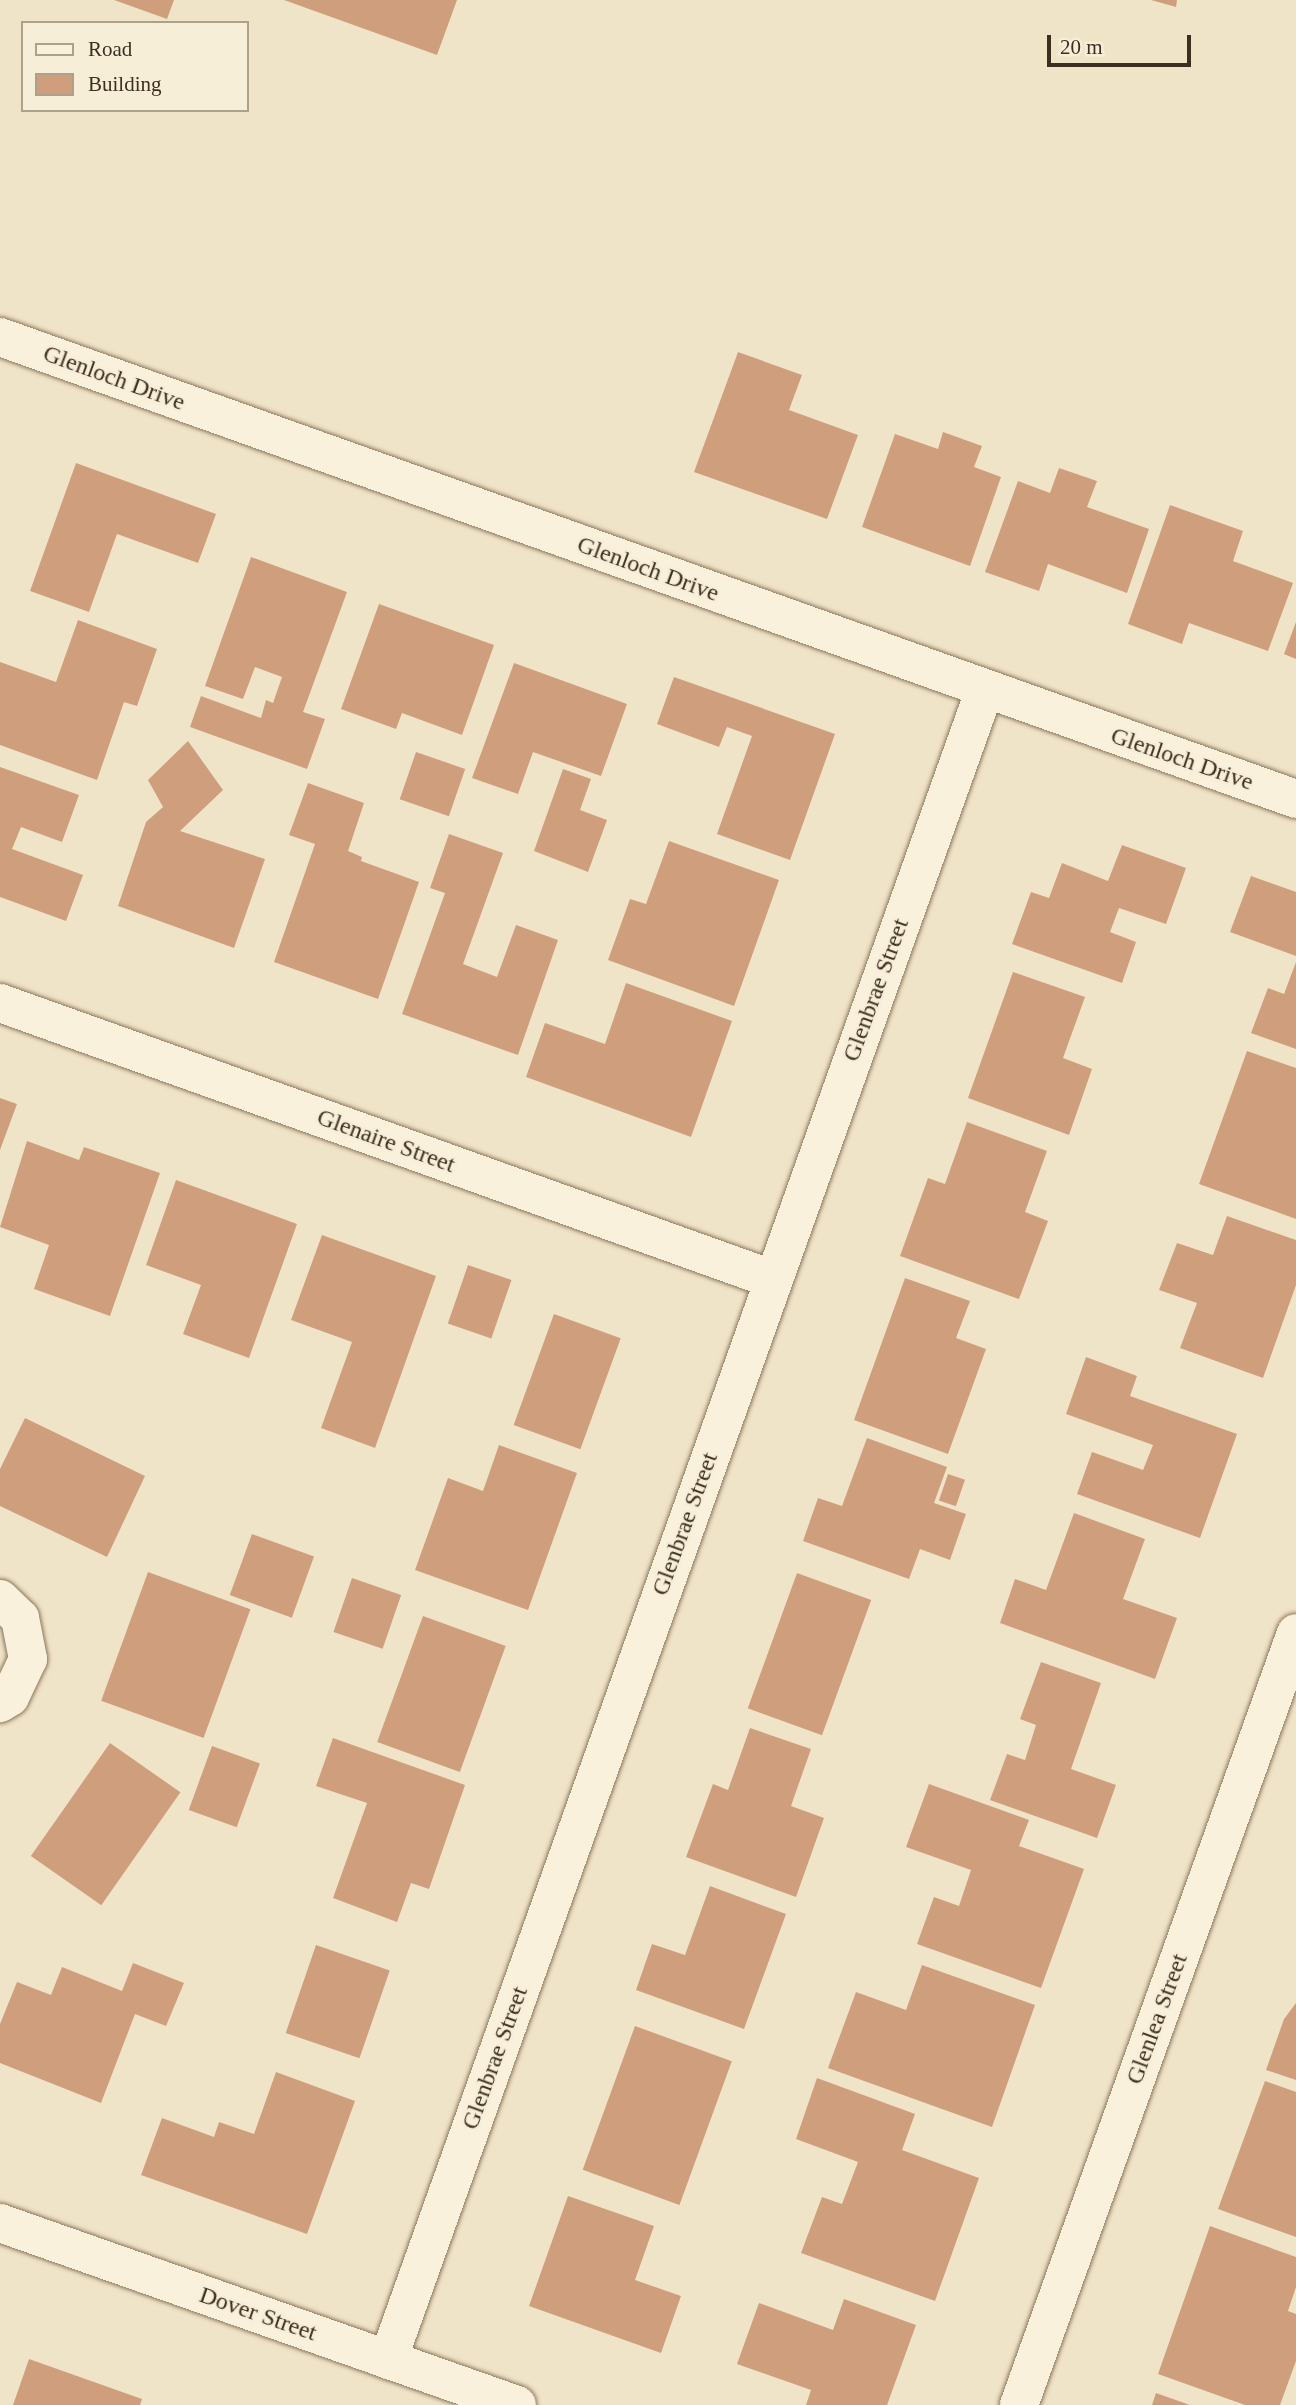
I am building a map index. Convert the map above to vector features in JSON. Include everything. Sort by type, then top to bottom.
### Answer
[{"type":"street","name":"Glenloch Drive","points":[[0,337],[1296,799]]},
{"type":"street","name":"Glenbrae Street","points":[[388,2360],[985,689]]},
{"type":"street","name":"Glenaire Street","points":[[0,1003],[772,1279]]},
{"type":"street","points":[[0,1599],[20,1618],[28,1659],[10,1697],[0,1703]]},
{"type":"street","name":"Glenlea Street","points":[[1019,2405],[1296,1633]]},
{"type":"street","name":"Dover Street","points":[[0,2223],[517,2405]]},
{"type":"building","points":[[114,0],[174,0],[167,19]]},
{"type":"building","points":[[284,0],[457,0],[437,55]]},
{"type":"building","points":[[1151,0],[1177,0],[1176,7]]},
{"type":"building","points":[[738,352],[802,375],[789,410],[858,435],[827,519],[694,472]]},
{"type":"building","points":[[943,432],[982,446],[974,467],[1001,477],[970,566],[862,527],[895,434],[938,449]]},
{"type":"building","points":[[76,463],[216,514],[198,563],[117,534],[89,612],[30,591]]},
{"type":"building","points":[[1059,468],[1097,481],[1087,507],[1149,529],[1127,593],[1048,564],[1039,591],[985,572],[1018,481],[1050,493]]},
{"type":"building","points":[[1170,505],[1243,531],[1233,561],[1293,583],[1268,651],[1189,623],[1182,644],[1128,624]]},
{"type":"building","points":[[251,557],[347,592],[303,712],[325,719],[307,769],[190,727],[201,696],[261,718],[266,700],[273,703],[282,677],[255,667],[243,699],[205,686]]},
{"type":"building","points":[[379,604],[494,645],[462,735],[402,713],[396,729],[341,709]]},
{"type":"building","points":[[78,620],[157,649],[137,706],[124,702],[97,780],[0,745],[0,662],[56,682]]},
{"type":"building","points":[[1296,622],[1296,659],[1284,654]]},
{"type":"building","points":[[514,663],[627,704],[601,776],[533,752],[518,794],[472,778]]},
{"type":"building","points":[[674,677],[835,734],[790,860],[717,834],[752,736],[727,727],[719,747],[657,724]]},
{"type":"building","points":[[188,741],[223,790],[180,831],[265,859],[234,948],[118,906],[146,822],[163,807],[148,780]]},
{"type":"building","points":[[416,752],[465,769],[449,816],[400,799]]},
{"type":"building","points":[[0,767],[79,795],[62,842],[21,827],[12,849],[83,875],[66,921],[0,897]]},
{"type":"building","points":[[563,769],[591,779],[580,810],[607,820],[588,872],[534,851]]},
{"type":"building","points":[[308,783],[364,803],[348,851],[362,857],[361,861],[419,882],[378,999],[274,962],[315,844],[289,835]]},
{"type":"building","points":[[449,834],[503,853],[463,964],[497,977],[516,925],[558,940],[518,1055],[402,1014],[445,893],[430,888]]},
{"type":"building","points":[[669,841],[779,880],[734,1006],[608,960],[630,899],[646,904]]},
{"type":"building","points":[[1122,845],[1186,868],[1166,924],[1119,908],[1110,932],[1136,942],[1122,983],[1012,944],[1031,892],[1049,898],[1062,863],[1108,881]]},
{"type":"building","points":[[1251,876],[1296,892],[1296,956],[1230,932]]},
{"type":"building","points":[[1296,962],[1296,1049],[1251,1033],[1268,988],[1284,994]]},
{"type":"building","points":[[1013,972],[1085,997],[1063,1058],[1092,1069],[1069,1135],[968,1098]]},
{"type":"building","points":[[626,983],[732,1021],[691,1137],[526,1077],[545,1023],[605,1044]]},
{"type":"building","points":[[1247,1051],[1296,1068],[1296,1219],[1199,1184]]},
{"type":"building","points":[[0,1098],[17,1104],[0,1150]]},
{"type":"building","points":[[967,1122],[1047,1151],[1025,1212],[1048,1221],[1019,1299],[900,1256],[928,1178],[945,1184]]},
{"type":"building","points":[[27,1141],[79,1160],[84,1147],[160,1173],[110,1316],[34,1289],[49,1245],[0,1227]]},
{"type":"building","points":[[176,1180],[297,1224],[249,1358],[183,1334],[201,1285],[146,1265]]},
{"type":"building","points":[[1227,1216],[1296,1240],[1296,1285],[1263,1378],[1180,1348],[1197,1303],[1159,1290],[1177,1243],[1213,1255]]},
{"type":"building","points":[[322,1235],[436,1276],[375,1448],[321,1428],[352,1342],[291,1320]]},
{"type":"building","points":[[468,1265],[511,1280],[491,1339],[448,1324]]},
{"type":"building","points":[[905,1278],[970,1301],[956,1338],[986,1349],[948,1454],[854,1420]]},
{"type":"building","points":[[554,1314],[621,1338],[580,1449],[514,1425]]},
{"type":"building","points":[[1086,1357],[1137,1376],[1130,1396],[1237,1434],[1200,1538],[1077,1494],[1092,1452],[1143,1470],[1153,1445],[1066,1414]]},
{"type":"building","points":[[25,1418],[145,1476],[107,1557],[0,1506],[0,1469]]},
{"type":"building","points":[[867,1438],[947,1467],[934,1503],[966,1514],[950,1560],[920,1549],[909,1579],[803,1541],[818,1498],[842,1506]]},
{"type":"building","points":[[499,1445],[577,1473],[528,1610],[415,1570],[448,1478],[483,1491]]},
{"type":"building","points":[[948,1474],[965,1480],[956,1506],[939,1500]]},
{"type":"building","points":[[1074,1513],[1145,1539],[1123,1599],[1177,1618],[1155,1679],[1000,1623],[1015,1579],[1046,1590]]},
{"type":"building","points":[[252,1534],[314,1557],[292,1618],[230,1595]]},
{"type":"building","points":[[148,1572],[250,1609],[204,1738],[101,1701]]},
{"type":"building","points":[[797,1573],[871,1600],[822,1735],[748,1708]]},
{"type":"building","points":[[352,1578],[401,1595],[383,1649],[333,1632]]},
{"type":"building","points":[[423,1616],[506,1646],[460,1772],[377,1742]]},
{"type":"building","points":[[1041,1662],[1101,1683],[1071,1769],[1116,1785],[1097,1838],[990,1800],[1007,1754],[1025,1760],[1036,1725],[1020,1719]]},
{"type":"building","points":[[750,1728],[811,1749],[791,1806],[824,1818],[796,1897],[686,1857],[713,1784],[728,1790]]},
{"type":"building","points":[[333,1738],[465,1785],[429,1889],[411,1883],[397,1922],[333,1898],[367,1803],[316,1786]]},
{"type":"building","points":[[110,1743],[180,1792],[101,1905],[31,1856]]},
{"type":"building","points":[[212,1746],[260,1763],[237,1827],[189,1810]]},
{"type":"building","points":[[929,1784],[1029,1820],[1019,1846],[1084,1869],[1041,1988],[917,1944],[934,1897],[959,1906],[971,1870],[906,1847]]},
{"type":"building","points":[[710,1886],[786,1914],[744,2029],[636,1990],[652,1944],[685,1955]]},
{"type":"building","points":[[316,1945],[390,1970],[359,2058],[286,2033]]},
{"type":"building","points":[[133,1963],[184,1983],[166,2026],[135,2014],[101,2103],[0,2063],[0,2024],[17,1982],[51,1995],[62,1967],[122,1991]]},
{"type":"building","points":[[922,1965],[1035,2005],[992,2127],[828,2068],[856,1992],[906,2010]]},
{"type":"building","points":[[1296,2003],[1296,2080],[1266,2070],[1284,2019]]},
{"type":"building","points":[[635,2026],[732,2061],[679,2205],[583,2170]]},
{"type":"building","points":[[276,2072],[355,2101],[307,2234],[141,2175],[162,2118],[214,2137],[219,2122],[254,2134]]},
{"type":"building","points":[[817,2078],[915,2114],[902,2150],[979,2178],[935,2301],[801,2253],[822,2197],[842,2204],[858,2162],[796,2139]]},
{"type":"building","points":[[1265,2081],[1296,2092],[1296,2237],[1218,2209]]},
{"type":"building","points":[[568,2196],[654,2226],[635,2280],[681,2296],[661,2353],[529,2306]]},
{"type":"building","points":[[1210,2226],[1296,2257],[1296,2287],[1288,2311],[1296,2314],[1296,2361],[1280,2405],[1245,2405],[1158,2374]]},
{"type":"building","points":[[844,2299],[916,2325],[887,2405],[806,2405],[811,2390],[737,2364],[759,2303],[833,2330]]},
{"type":"building","points":[[29,2359],[142,2399],[140,2405],[13,2405]]},
{"type":"building","points":[[1156,2393],[1190,2405],[1152,2405]]}]
